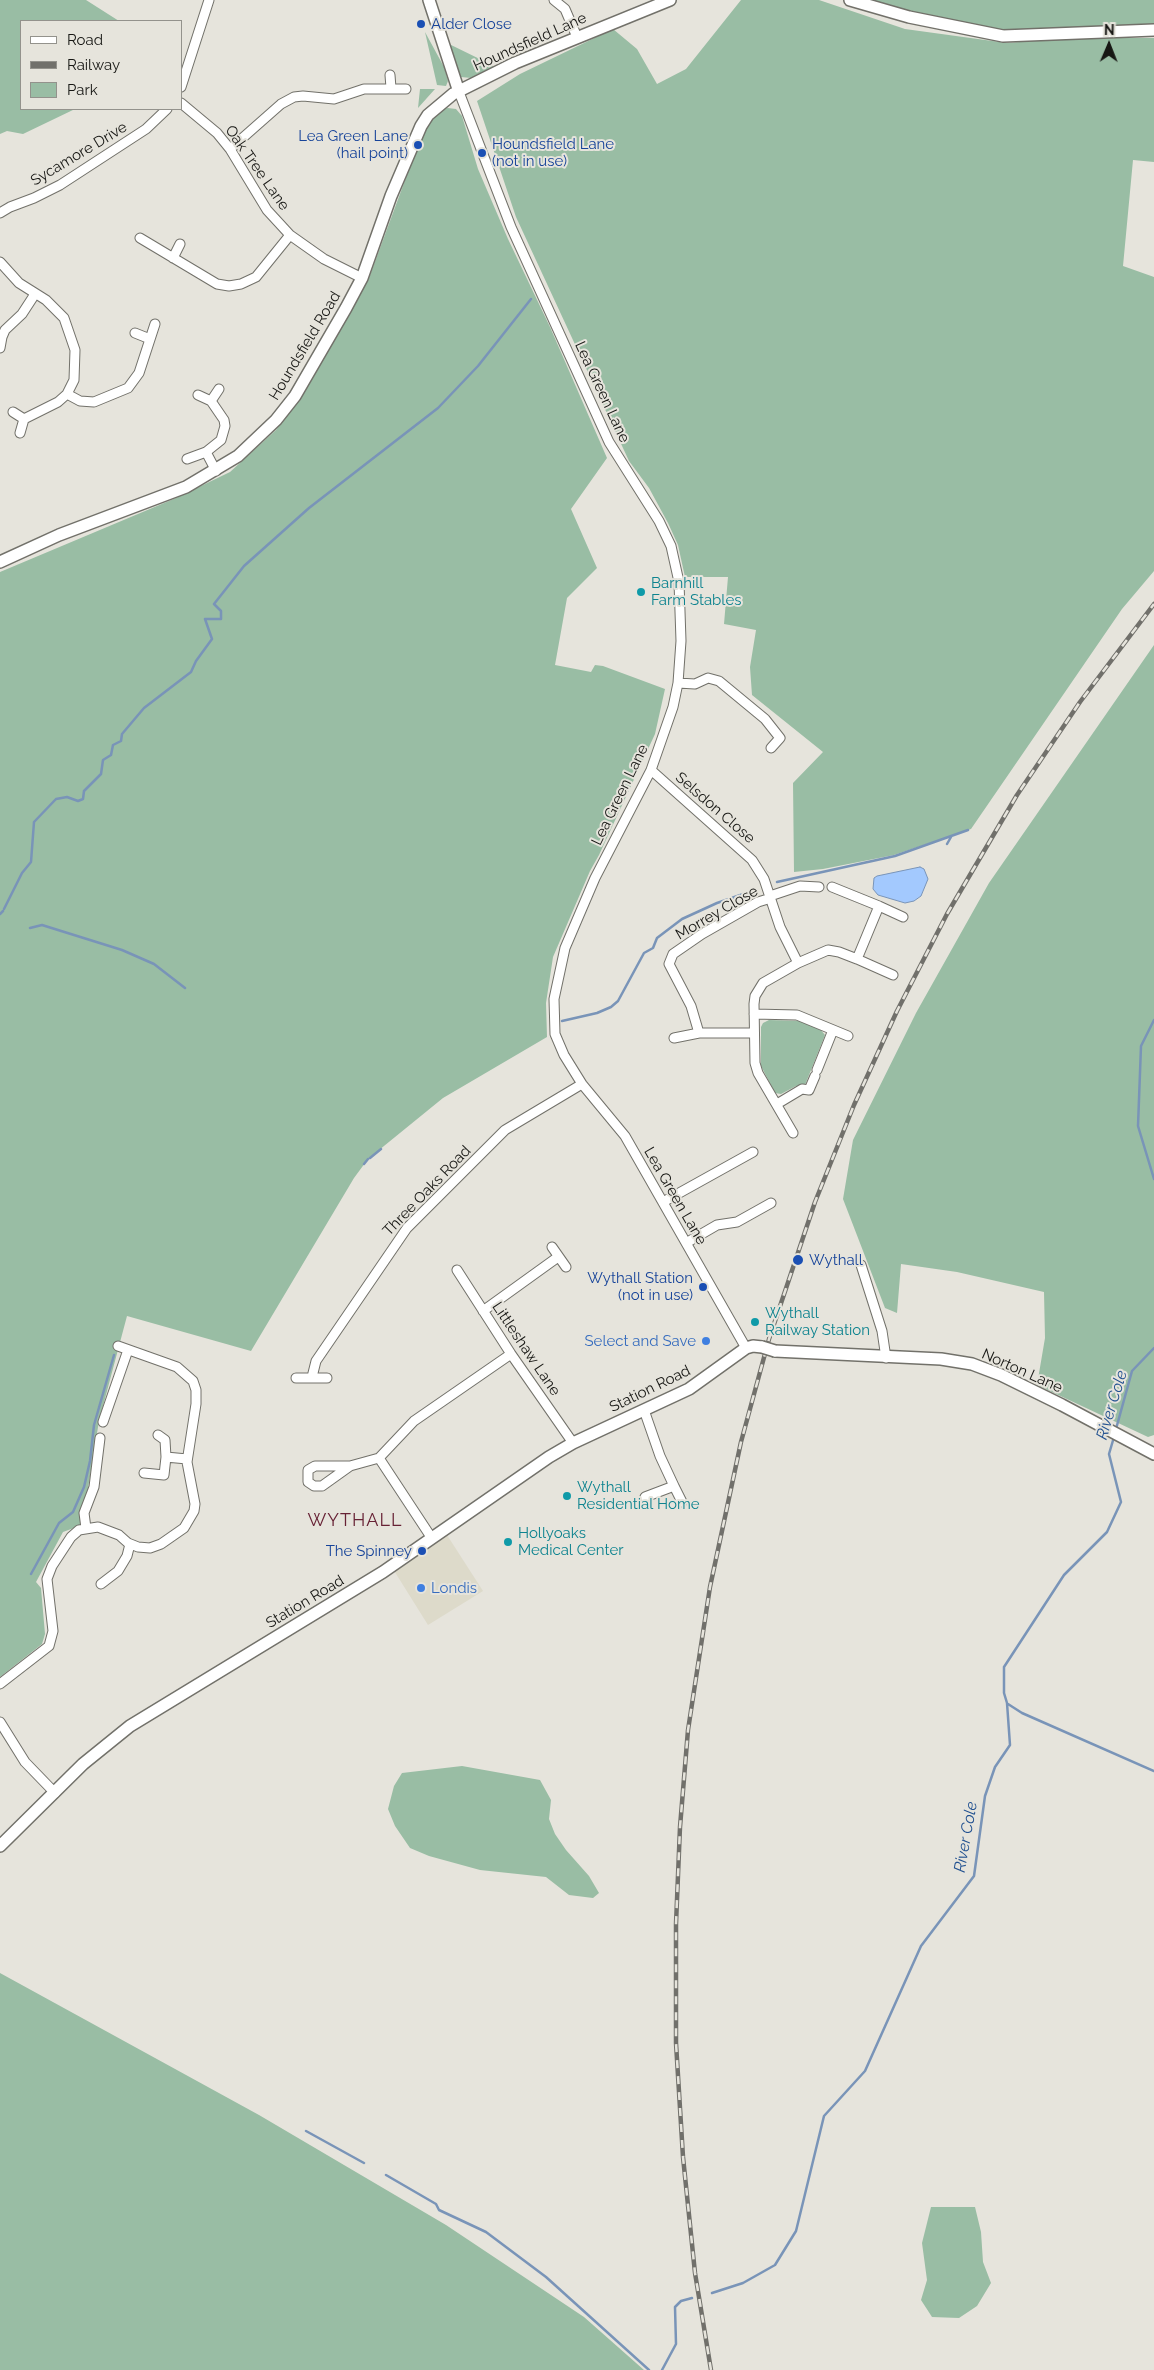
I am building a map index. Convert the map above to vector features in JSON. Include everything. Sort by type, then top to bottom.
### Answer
[{"type":"street","points":[[182,84],[209,0]]},
{"type":"street","points":[[429,0],[459,92]]},
{"type":"street","points":[[554,0],[565,9],[577,37]]},
{"type":"street","name":"Houndsfield Lane","points":[[459,92],[516,63],[670,0]]},
{"type":"street","points":[[850,0],[909,17],[1003,36],[1154,30]]},
{"type":"street","points":[[390,75],[391,88]]},
{"type":"street","points":[[230,149],[281,104],[294,97],[334,99],[364,90],[406,89]]},
{"type":"street","name":"Houndsfield Road","points":[[0,562],[59,535],[186,487],[216,471],[253,443],[285,408],[306,378],[362,278],[391,196],[428,114],[453,94],[459,92]]},
{"type":"street","name":"Lea Green Lane","points":[[459,92],[511,227],[609,442],[659,521],[671,546],[679,582],[682,619],[678,683],[673,707],[651,770],[594,878],[563,954],[555,987],[553,1012],[557,1038],[564,1055],[582,1084],[625,1136],[746,1348]]},
{"type":"street","name":"Oak Tree Lane","points":[[182,104],[208,123],[230,149],[267,210],[290,235],[324,259],[362,278]]},
{"type":"street","name":"Sycamore Drive","points":[[0,213],[10,206],[34,198],[60,185],[146,129],[166,110]]},
{"type":"street","points":[[140,238],[217,284],[241,284],[256,277],[290,235]]},
{"type":"street","points":[[173,258],[180,244]]},
{"type":"street","points":[[0,262],[19,283],[54,306],[64,318],[73,338],[75,373],[67,394],[58,402],[24,419],[20,433]]},
{"type":"street","points":[[0,348],[1,337],[22,314],[36,294]]},
{"type":"street","points":[[67,394],[80,401],[94,402],[128,388],[139,373],[155,324]]},
{"type":"street","points":[[135,334],[150,339]]},
{"type":"street","points":[[211,401],[219,389]]},
{"type":"street","points":[[188,459],[206,452],[221,440],[225,426],[220,412],[211,401],[198,395]]},
{"type":"street","points":[[13,412],[24,419]]},
{"type":"street","points":[[206,452],[216,471]]},
{"type":"street","points":[[678,683],[695,684],[708,678],[719,681],[765,719],[780,738],[771,748]]},
{"type":"street","name":"Selsdon Close","points":[[651,770],[752,860],[764,879],[780,927],[798,963]]},
{"type":"street","points":[[771,897],[800,886],[819,887]]},
{"type":"street","points":[[832,887],[903,917]]},
{"type":"street","name":"Morrey Close","points":[[699,1033],[691,1006],[670,968],[670,959],[673,954],[702,934],[758,902],[771,897]]},
{"type":"street","points":[[857,959],[879,906]]},
{"type":"street","points":[[793,1133],[756,1068],[754,1033],[755,996],[762,983],[814,954],[828,950],[840,952],[894,975]]},
{"type":"street","points":[[754,1014],[797,1015],[848,1036]]},
{"type":"street","points":[[777,1104],[802,1089],[809,1090],[833,1030]]},
{"type":"street","points":[[674,1038],[699,1033],[754,1033]]},
{"type":"street","name":"Three Oaks Road","points":[[312,1377],[316,1361],[407,1228],[505,1130],[582,1084]]},
{"type":"street","points":[[663,1202],[753,1152]]},
{"type":"street","points":[[686,1243],[716,1225],[737,1222],[771,1203]]},
{"type":"street","points":[[552,1247],[566,1267]]},
{"type":"street","points":[[483,1311],[558,1257]]},
{"type":"street","points":[[861,1265],[883,1333],[886,1358]]},
{"type":"street","name":"Littleshaw Lane","points":[[458,1270],[511,1354],[573,1443]]},
{"type":"street","points":[[0,1684],[49,1646],[53,1631],[47,1579],[52,1566],[71,1537],[79,1530],[98,1527],[108,1529],[130,1544],[150,1548],[161,1544],[184,1528],[191,1518],[195,1504],[187,1459],[196,1404],[196,1390],[192,1380],[177,1367],[118,1346]]},
{"type":"street","name":"Norton Lane","points":[[746,1348],[752,1346],[774,1351],[947,1360],[983,1368],[1106,1427],[1154,1454]]},
{"type":"street","name":"Station Road","points":[[0,1846],[83,1764],[130,1726],[372,1579],[431,1537],[573,1443],[689,1389],[746,1348]]},
{"type":"street","points":[[103,1422],[128,1350]]},
{"type":"street","points":[[350,1466],[379,1458],[414,1421],[511,1354]]},
{"type":"street","points":[[296,1378],[327,1378]]},
{"type":"street","points":[[644,1410],[660,1456],[682,1502]]},
{"type":"street","points":[[144,1473],[164,1475],[165,1440],[158,1435]]},
{"type":"street","points":[[86,1528],[84,1513],[94,1487],[100,1438]]},
{"type":"street","points":[[166,1457],[187,1459]]},
{"type":"street","points":[[379,1458],[431,1537]]},
{"type":"street","points":[[645,1497],[674,1486]]},
{"type":"street","points":[[102,1584],[118,1571],[127,1556],[130,1544]]},
{"type":"street","points":[[0,1722],[25,1762],[55,1793]]},
{"type":"shaded area","points":[[447,1535],[483,1591],[428,1625],[393,1569]]},
{"type":"green space","points":[[0,0],[86,0],[117,20],[20,20],[20,110],[73,110],[23,134],[7,131],[0,134]]},
{"type":"green space","points":[[741,0],[819,0],[905,29],[1007,43],[1070,38],[1154,38],[1154,162],[1133,160],[1123,266],[1154,277],[1154,571],[1122,609],[971,829],[894,855],[823,869],[794,872],[793,783],[823,752],[752,695],[750,667],[756,630],[724,624],[728,577],[685,577],[678,545],[668,523],[649,488],[629,461],[516,217],[477,101],[520,74],[613,29],[637,49],[657,84],[686,69]]},
{"type":"green space","points":[[870,0],[1154,0],[1154,25],[1004,32],[904,11]]},
{"type":"green space","points":[[425,32],[444,67],[448,81],[446,86],[437,85]]},
{"type":"green space","points":[[449,44],[493,67],[471,78],[461,77]]},
{"type":"green space","points":[[420,89],[435,89],[418,108]]},
{"type":"green space","points":[[440,109],[456,109],[462,116],[478,169],[607,458],[571,509],[597,568],[567,598],[555,665],[591,672],[595,665],[603,666],[665,689],[655,734],[590,871],[553,957],[546,1003],[547,1037],[443,1098],[368,1159],[354,1178],[251,1351],[127,1316],[99,1421],[82,1525],[63,1532],[36,1582],[41,1588],[45,1634],[42,1644],[0,1677],[0,572],[176,498],[230,472],[276,430],[310,383],[369,278],[425,126]]},
{"type":"green space","points":[[1154,645],[1154,1435],[1148,1437],[1037,1385],[1045,1338],[1044,1292],[957,1272],[901,1264],[897,1313],[885,1308],[843,1199],[853,1140],[916,1013],[989,883]]},
{"type":"green space","points":[[769,1020],[802,1021],[820,1029],[825,1035],[805,1085],[796,1086],[781,1094],[775,1093],[761,1066],[761,1027],[763,1023]]},
{"type":"green space","points":[[462,1766],[540,1780],[551,1800],[549,1819],[555,1834],[566,1850],[589,1876],[599,1893],[593,1898],[569,1895],[546,1877],[480,1870],[429,1856],[410,1848],[395,1826],[388,1809],[394,1786],[402,1773]]},
{"type":"green space","points":[[0,1973],[259,2115],[446,2225],[584,2317],[644,2370],[0,2370]]},
{"type":"green space","points":[[931,2207],[975,2207],[981,2232],[983,2262],[991,2283],[977,2306],[959,2318],[932,2317],[921,2300],[927,2280],[922,2243]]},
{"type":"water","points":[[920,867],[924,869],[928,879],[921,896],[914,901],[905,903],[878,895],[873,889],[874,878],[877,876]]},
{"type":"waterway","points":[[4,909],[22,873],[31,862],[34,822],[56,799],[67,797],[78,801],[83,799],[84,791],[101,774],[103,760],[111,755],[113,745],[121,741],[122,734],[144,708],[191,672],[196,661],[212,639],[205,619],[221,619],[221,611],[214,604],[244,566],[309,508],[438,408],[478,366],[531,299]]},
{"type":"waterway","points":[[777,882],[895,856],[968,830]]},
{"type":"waterway","points":[[947,844],[951,837]]},
{"type":"waterway","points":[[562,1021],[597,1013],[611,1007],[618,1001],[644,953],[653,948],[657,938],[682,919],[717,903],[752,891]]},
{"type":"waterway","points":[[0,914],[3,911]]},
{"type":"waterway","points":[[30,928],[42,925],[122,950],[154,964],[185,988]]},
{"type":"waterway","name":"River Cole","points":[[1154,1020],[1141,1046],[1138,1126],[1154,1179]]},
{"type":"waterway","points":[[370,1158],[381,1149]]},
{"type":"waterway","points":[[364,1164],[368,1159]]},
{"type":"waterway","name":"River Cole","points":[[1116,1429],[1132,1371],[1154,1348]]},
{"type":"waterway","points":[[31,1574],[59,1523],[73,1512],[84,1487],[90,1461],[94,1425],[114,1355]]},
{"type":"waterway","name":"River Cole","points":[[712,2293],[743,2283],[775,2265],[796,2231],[824,2116],[865,2071],[921,1946],[974,1876],[985,1796],[995,1767],[1010,1745],[1007,1703],[1004,1693],[1004,1667],[1064,1575],[1107,1532],[1121,1502],[1109,1454],[1114,1437]]},
{"type":"waterway","points":[[1008,1704],[1022,1713],[1154,1771]]},
{"type":"waterway","points":[[306,2131],[364,2163]]},
{"type":"waterway","points":[[386,2175],[436,2204],[439,2210],[486,2232],[546,2277],[649,2370]]},
{"type":"waterway","name":"River Cole","points":[[662,2370],[676,2344],[675,2307],[681,2301],[692,2298]]},
{"type":"railway","points":[[711,2370],[695,2273],[683,2157],[676,2043],[676,1924],[680,1827],[688,1730],[710,1587],[741,1442],[769,1339],[815,1202],[854,1105],[897,1011],[947,914],[1017,795],[1080,702],[1154,604]]},
{"type":"place","name":"Alder Close","points":[[421,24]]},
{"type":"place","name":"Lea Green Lane (hail point)","points":[[418,145]]},
{"type":"place","name":"Houndsfield Lane (not in use)","points":[[482,153]]},
{"type":"place","name":"Barnhill Farm Stables","points":[[641,592]]},
{"type":"place","name":"Wythall","points":[[798,1260]]},
{"type":"place","name":"Wythall Station (not in use)","points":[[703,1287]]},
{"type":"place","name":"Wythall Railway Station","points":[[755,1322]]},
{"type":"place","name":"Select and Save","points":[[706,1341]]},
{"type":"place","name":"Wythall Residential Home","points":[[567,1496]]},
{"type":"place","name":"Hollyoaks Medical Center","points":[[508,1542]]},
{"type":"place","name":"The Spinney","points":[[422,1551]]},
{"type":"place","name":"Londis","points":[[421,1588]]},
{"type":"district","name":"WYTHALL","points":[[355,1521]]}]
